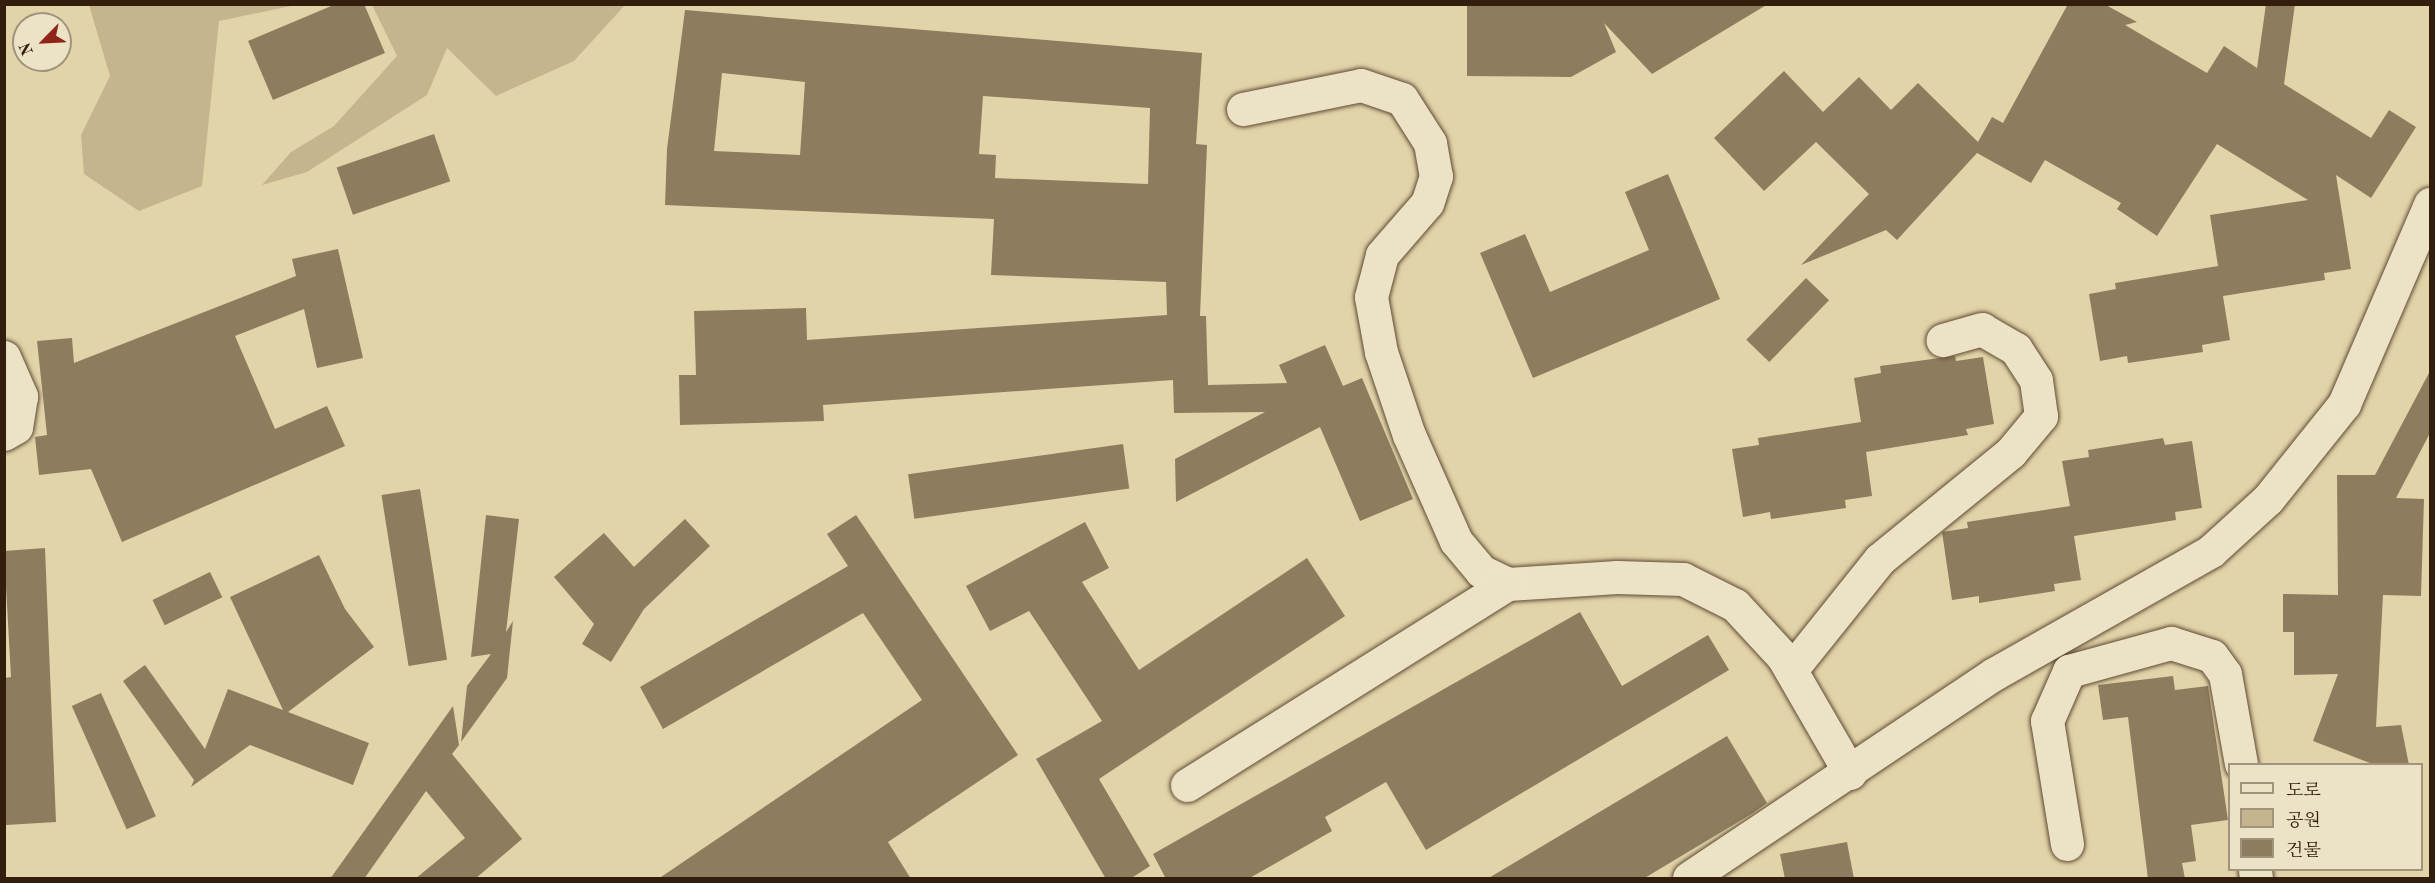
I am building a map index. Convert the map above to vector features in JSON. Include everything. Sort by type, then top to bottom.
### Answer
[{"type":"street","points":[[1244,109],[1361,85],[1402,99],[1430,143],[1436,176],[1426,203],[1382,255],[1371,297],[1381,352],[1409,435],[1456,541],[1481,571],[1508,584]]},
{"type":"street","points":[[1689,879],[1850,773],[1994,674],[2211,551],[2268,498],[2344,404],[2430,204]]},
{"type":"street","points":[[1791,670],[1880,559],[2010,452],[2041,416],[2036,380],[2016,349],[1982,329],[1943,340]]},
{"type":"street","points":[[4,357],[21,396],[16,427],[4,434]]},
{"type":"street","points":[[1186,785],[1508,584],[1617,577],[1683,579],[1735,605],[1791,670],[1850,773]]},
{"type":"street","points":[[2067,844],[2047,722],[2069,671],[2171,643],[2212,656],[2225,674],[2239,754]]},
{"type":"green space","points":[[89,5],[296,5],[219,21],[202,186],[139,211],[84,174],[81,135],[110,76]]},
{"type":"green space","points":[[372,5],[625,5],[574,61],[496,96],[447,48],[427,95],[307,172],[262,185],[291,152],[334,126],[397,56]]},
{"type":"building","points":[[336,4],[364,4],[385,53],[273,100],[248,41]]},
{"type":"building","points":[[1467,4],[1768,4],[1652,74],[1604,23],[1616,52],[1571,77],[1467,76]]},
{"type":"building","points":[[2068,4],[2104,4],[2137,22],[2125,25],[2207,73],[2224,46],[2257,68],[2266,4],[2295,4],[2284,84],[2371,138],[2389,110],[2416,127],[2371,198],[2336,175],[2351,269],[2324,273],[2325,280],[2223,296],[2230,340],[2202,345],[2203,352],[2128,363],[2127,356],[2100,361],[2089,294],[2116,289],[2115,283],[2218,266],[2210,215],[2308,200],[2217,144],[2157,236],[2117,209],[2121,203],[2045,160],[2031,183],[1977,153],[1897,240],[1886,230],[1801,265],[1869,194],[1816,142],[1764,191],[1714,138],[1784,71],[1823,112],[1859,77],[1891,110],[1918,83],[1978,142],[1992,117],[2003,123]]},
{"type":"building","points":[[685,10],[1202,53],[1196,144],[1207,145],[1200,316],[1206,316],[1208,385],[1287,383],[1279,365],[1325,345],[1343,386],[1362,378],[1413,499],[1360,521],[1320,427],[1176,502],[1175,459],[1265,412],[1174,413],[1173,380],[823,405],[824,421],[680,425],[679,375],[696,375],[694,311],[806,308],[807,340],[1167,315],[1166,282],[991,275],[994,219],[665,205],[667,149]],"holes":[[[722,73],[805,82],[800,155],[714,151]],[[983,96],[1150,108],[1148,184],[995,178],[996,155],[979,154]]]},
{"type":"building","points":[[434,134],[450,181],[353,215],[337,168]]},
{"type":"building","points":[[1668,174],[1720,299],[1533,378],[1480,253],[1525,234],[1550,292],[1649,250],[1625,192]]},
{"type":"building","points":[[338,249],[363,358],[317,368],[304,309],[235,336],[275,429],[327,406],[345,446],[122,542],[91,469],[39,475],[35,437],[47,435],[37,341],[72,338],[74,363],[296,276],[292,259]]},
{"type":"building","points":[[1806,278],[1829,300],[1769,362],[1746,340]]},
{"type":"building","points":[[1955,356],[1956,361],[1983,357],[1994,424],[1966,429],[1968,435],[1866,452],[1872,496],[1845,500],[1846,508],[1771,519],[1770,512],[1743,517],[1732,449],[1759,445],[1758,438],[1861,422],[1854,378],[1881,373],[1880,366]]},
{"type":"building","points":[[2430,371],[2430,433],[2396,498],[2424,499],[2421,596],[2383,595],[2376,727],[2401,725],[2409,763],[2370,763],[2313,741],[2338,674],[2294,675],[2294,632],[2283,632],[2283,594],[2338,595],[2337,475],[2375,475]]},
{"type":"building","points":[[2163,438],[2165,445],[2192,441],[2202,508],[2175,512],[2176,520],[2074,536],[2081,580],[2054,584],[2055,591],[1979,603],[1979,596],[1952,600],[1942,532],[1968,528],[1967,522],[2070,506],[2062,461],[2089,457],[2088,450]]},
{"type":"building","points":[[1123,444],[1129,489],[914,519],[908,474]]},
{"type":"building","points":[[420,489],[447,660],[409,666],[381,495]]},
{"type":"building","points":[[486,515],[519,519],[506,632],[513,621],[507,678],[461,742],[467,686],[491,654],[471,657]]},
{"type":"building","points":[[856,515],[1018,755],[888,842],[911,879],[658,879],[922,700],[863,613],[663,729],[640,687],[848,566],[827,534]]},
{"type":"building","points":[[685,519],[710,546],[644,609],[611,662],[582,644],[594,624],[554,577],[604,533],[634,567]]},
{"type":"building","points":[[1085,522],[1109,568],[1082,582],[1139,670],[1307,558],[1345,616],[1099,779],[1150,866],[1130,879],[1106,879],[1036,759],[1102,721],[1029,611],[990,631],[966,586]]},
{"type":"building","points":[[45,548],[56,822],[6,825],[4,678],[11,677],[4,551]]},
{"type":"building","points":[[319,555],[345,609],[374,647],[288,712],[369,743],[353,785],[250,745],[191,787],[194,780],[123,681],[145,665],[205,749],[228,689],[283,710],[230,597]]},
{"type":"building","points":[[210,572],[222,597],[165,625],[152,600]]},
{"type":"building","points":[[1580,612],[1622,686],[1708,635],[1729,670],[1426,850],[1386,782],[1325,817],[1332,831],[1248,879],[1166,879],[1153,854]]},
{"type":"building","points":[[2173,676],[2175,690],[2208,686],[2228,820],[2191,825],[2196,861],[2182,863],[2185,879],[2148,879],[2128,717],[2103,720],[2098,685]]},
{"type":"building","points":[[101,693],[156,816],[127,829],[72,706]]},
{"type":"building","points":[[453,706],[459,745],[452,754],[522,839],[475,879],[415,879],[465,838],[426,791],[364,879],[330,879]]},
{"type":"building","points":[[1727,736],[1767,803],[1643,879],[1487,879]]},
{"type":"building","points":[[1847,842],[1854,879],[1785,879],[1780,854]]}]
